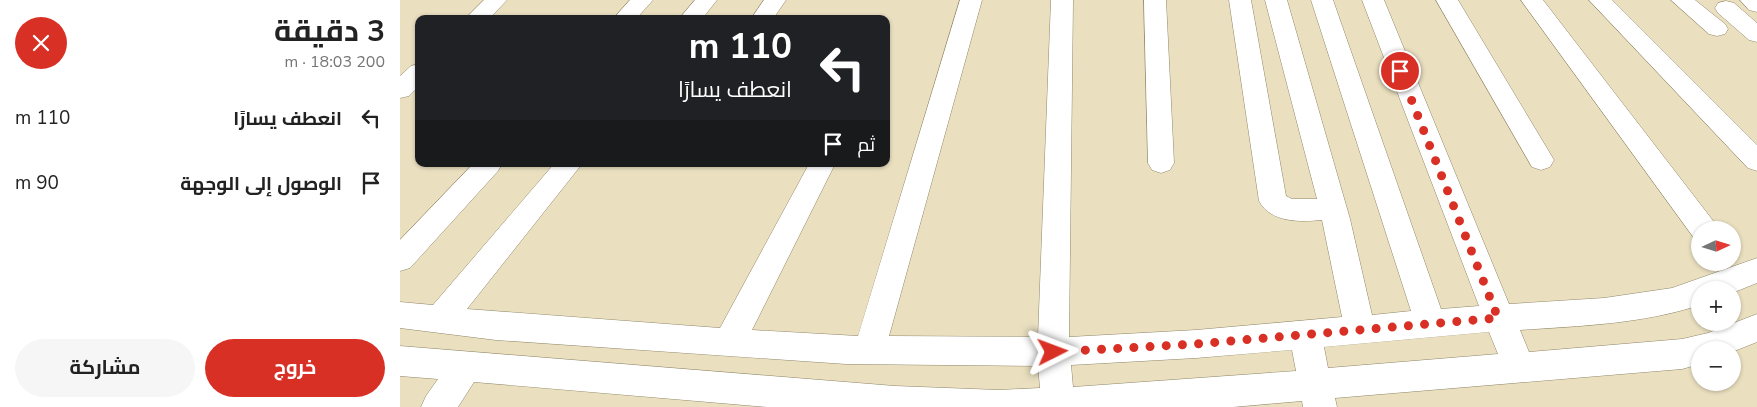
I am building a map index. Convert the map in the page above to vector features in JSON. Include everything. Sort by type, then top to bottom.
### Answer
[{"type":"street","points":[[480,15],[496,0]]},
{"type":"street","points":[[628,15],[642,0]]},
{"type":"street","points":[[693,15],[706,0]]},
{"type":"street","points":[[765,15],[775,0]]},
{"type":"street","points":[[869,351],[971,0]]},
{"type":"street","points":[[1059,406],[1053,352],[1062,0]]},
{"type":"street","points":[[1155,0],[1161,163]]},
{"type":"street","points":[[1240,0],[1273,201],[1277,206],[1284,209],[1332,208]]},
{"type":"street","points":[[1276,0],[1336,219],[1360,329]]},
{"type":"street","points":[[1322,0],[1430,323]]},
{"type":"street","points":[[1373,0],[1519,368]]},
{"type":"street","points":[[1447,0],[1540,160]]},
{"type":"street","points":[[1532,0],[1697,221]]},
{"type":"street","points":[[1600,0],[1757,161]]},
{"type":"street","points":[[1682,0],[1717,29]]},
{"type":"street","points":[[1751,0],[1757,5]]},
{"type":"street","points":[[1726,8],[1757,35]]},
{"type":"street","points":[[400,90],[415,76]]},
{"type":"street","points":[[400,259],[486,167]]},
{"type":"street","points":[[439,320],[566,167]]},
{"type":"street","points":[[729,342],[820,167]]},
{"type":"street","points":[[1722,281],[1739,271]]},
{"type":"street","points":[[400,315],[638,337],[869,351],[1053,352],[1196,344],[1430,323],[1604,311],[1672,301],[1691,295]]},
{"type":"street","points":[[400,361],[850,403],[1059,406],[1318,395],[1519,368],[1682,354],[1710,347],[1757,328]]},
{"type":"street","points":[[1305,334],[1318,395]]},
{"type":"street","points":[[438,407],[466,367]]},
{"type":"route","points":[[1053,352],[1196,344],[1498,318],[1400,71]]}]
